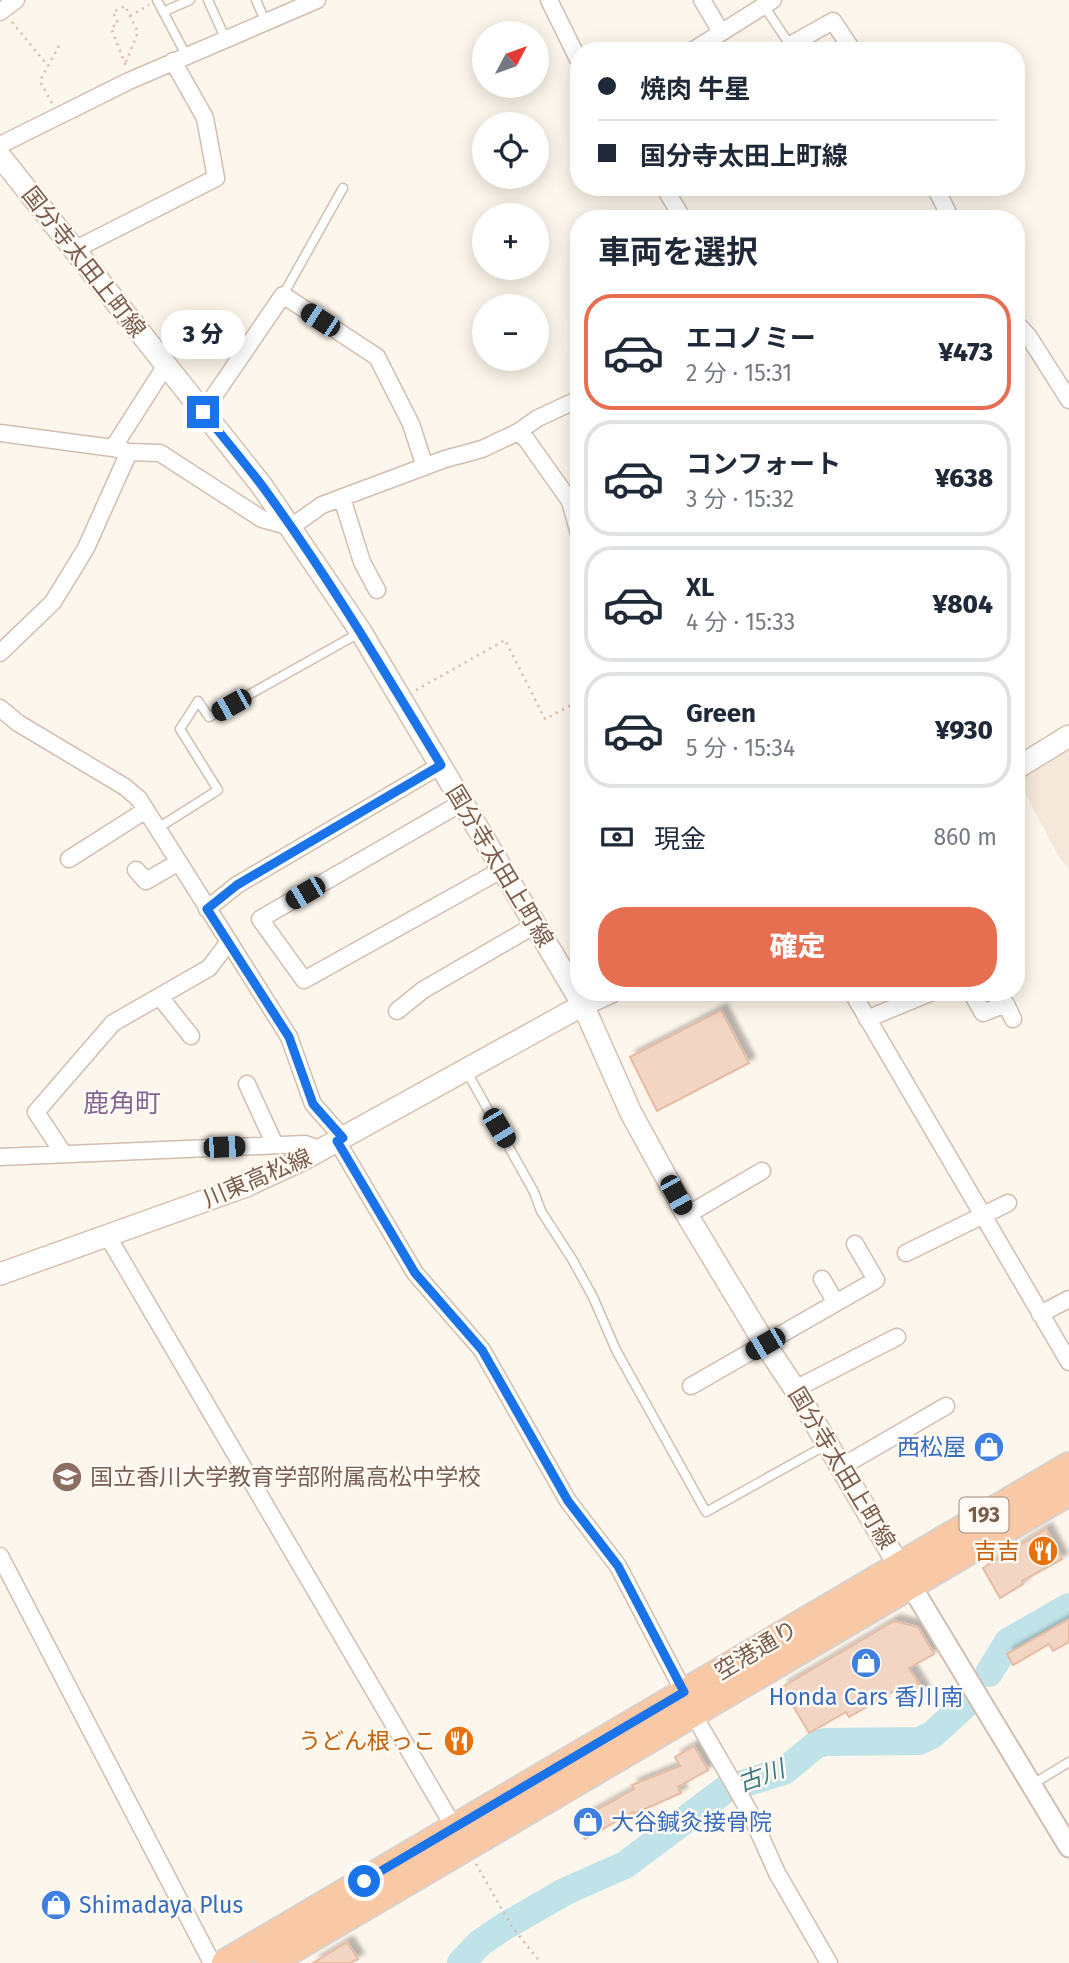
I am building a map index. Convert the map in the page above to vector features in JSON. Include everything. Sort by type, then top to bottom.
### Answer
[{"type":"highway","name":"空港通り","points":[[225,1963],[460,1837],[904,1575],[1069,1465]]},
{"type":"highway","name":"空港通り","points":[[904,1575],[1069,1492]]},
{"type":"highway","name":"空港通り","points":[[268,1963],[460,1837]]},
{"type":"main road","name":"国分寺太田上町線","points":[[0,156],[262,486],[291,527],[361,632],[570,983]]},
{"type":"main road","points":[[1025,763],[1069,736]]},
{"type":"main road","name":"国分寺太田上町線","points":[[581,1001],[631,1113],[687,1215],[795,1389],[904,1575]]},
{"type":"main road","name":"川東高松線","points":[[0,1274],[246,1186],[333,1143],[592,1001]]},
{"type":"street","points":[[1,10],[16,0]]},
{"type":"street","points":[[549,0],[570,43]]},
{"type":"street","points":[[702,0],[722,32]]},
{"type":"street","points":[[0,145],[129,81],[310,2]]},
{"type":"street","points":[[706,42],[763,3]]},
{"type":"street","points":[[796,42],[833,21],[847,42]]},
{"type":"street","points":[[74,250],[216,178],[205,118],[179,58]]},
{"type":"street","points":[[203,412],[283,295],[377,357],[411,424],[425,467]]},
{"type":"street","points":[[1025,333],[1069,400]]},
{"type":"street","points":[[113,448],[166,365]]},
{"type":"street","points":[[0,433],[129,452],[159,453],[262,519],[291,527],[322,505],[482,449],[570,403]]},
{"type":"street","points":[[518,432],[526,439],[570,501]]},
{"type":"street","points":[[0,653],[52,602],[86,548],[129,452]]},
{"type":"street","points":[[342,498],[362,562],[377,590]]},
{"type":"street","points":[[0,708],[18,723],[125,787],[139,799],[289,1037],[313,1104],[333,1143],[415,1273],[482,1350],[568,1501],[618,1566],[735,1786],[782,1882],[829,1963]]},
{"type":"street","points":[[207,909],[237,885],[441,765]]},
{"type":"street","points":[[463,802],[260,919],[304,980],[503,869]]},
{"type":"street","points":[[69,859],[146,810]]},
{"type":"street","points":[[136,870],[145,881],[179,862]]},
{"type":"street","points":[[397,1011],[423,990],[535,925]]},
{"type":"street","points":[[63,1153],[36,1112],[113,1023],[209,968],[228,943]]},
{"type":"street","points":[[160,997],[191,1037]]},
{"type":"street","points":[[857,1001],[1069,1362]]},
{"type":"street","points":[[867,1019],[910,1001]]},
{"type":"street","points":[[976,1001],[983,1013],[1006,1004],[1013,1019]]},
{"type":"street","points":[[247,1084],[275,1145]]},
{"type":"street","points":[[0,1157],[333,1143]]},
{"type":"street","points":[[687,1215],[762,1171]]},
{"type":"street","points":[[905,1254],[1008,1203]]},
{"type":"street","points":[[107,1236],[460,1837]]},
{"type":"street","points":[[691,1386],[876,1280],[855,1244]]},
{"type":"street","points":[[822,1279],[836,1303]]},
{"type":"street","points":[[1040,1314],[1069,1299]]},
{"type":"street","points":[[795,1389],[897,1337]]},
{"type":"street","points":[[841,1467],[946,1406]]},
{"type":"street","points":[[0,1556],[212,1963]]},
{"type":"street","points":[[904,1575],[1069,1847]]},
{"type":"lane","points":[[157,0],[179,58]]},
{"type":"lane","points":[[163,12],[190,0]]},
{"type":"lane","points":[[208,0],[226,40]]},
{"type":"lane","points":[[256,0],[266,23]]},
{"type":"lane","points":[[763,3],[782,42]]},
{"type":"lane","points":[[283,295],[343,188]]},
{"type":"lane","points":[[158,828],[218,790],[180,729],[198,701],[209,717],[361,632]]},
{"type":"lane","points":[[465,1069],[528,1180],[541,1212],[593,1297],[616,1350],[706,1513],[828,1444]]},
{"type":"lane","points":[[1032,1785],[1069,1762]]},
{"type":"path","points":[[130,16],[157,0]]},
{"type":"path","points":[[126,62],[111,29],[118,23],[113,12],[125,6],[138,32],[124,70],[129,81]]},
{"type":"path","points":[[1,10],[48,66]]},
{"type":"path","points":[[59,115],[40,80],[61,42]]},
{"type":"path","points":[[401,699],[505,640],[545,719],[570,706]]},
{"type":"path","points":[[460,1837],[512,1927],[541,1963]]},
{"type":"shaded area","points":[[1069,747],[1069,869],[1059,857],[1025,793],[1025,773]]},
{"type":"building","points":[[721,1010],[749,1063],[657,1111],[630,1057]]},
{"type":"building","points":[[1046,1529],[1062,1559],[1022,1581],[1023,1584],[1000,1598],[983,1568]]},
{"type":"building","points":[[1069,1619],[1069,1642],[1053,1651],[1049,1644],[1013,1665],[1007,1654]]},
{"type":"building","points":[[894,1621],[918,1627],[934,1654],[909,1668],[924,1692],[904,1704],[896,1690],[849,1717],[846,1712],[809,1733],[782,1687]]},
{"type":"building","points":[[694,1746],[708,1770],[678,1787],[681,1793],[634,1814],[633,1812],[585,1839],[575,1822],[634,1789],[632,1785],[680,1766],[675,1757]]},
{"type":"building","points":[[347,1942],[358,1959],[350,1963],[313,1963]]},
{"type":"waterway","name":"古川","points":[[989,1673],[1008,1642],[1069,1607]]},
{"type":"waterway","name":"古川","points":[[461,1963],[480,1943],[505,1926],[566,1891],[625,1865],[726,1789],[784,1771],[817,1744],[919,1741],[932,1735],[967,1703]]},
{"type":"place","name":"西松屋","points":[[989,1447]]},
{"type":"place","name":"国立香川大学教育学部附属高松中学校","points":[[67,1477]]},
{"type":"place","name":"吉吉","points":[[1043,1551]]},
{"type":"place","name":"Honda Cars 香川南","points":[[866,1663]]},
{"type":"place","name":"うどん根っこ","points":[[459,1741]]},
{"type":"place","name":"大谷鍼灸接骨院","points":[[588,1822]]},
{"type":"place","name":"Shimadaya Plus","points":[[56,1905]]},
{"type":"district","name":"鹿角町","points":[[122,1103]]},
{"type":"route","points":[[203,412],[291,527],[361,632],[441,765],[237,885],[207,909],[289,1037],[313,1104],[343,1138],[337,1141],[415,1273],[482,1350],[568,1501],[618,1566],[684,1692],[364,1881]]}]
